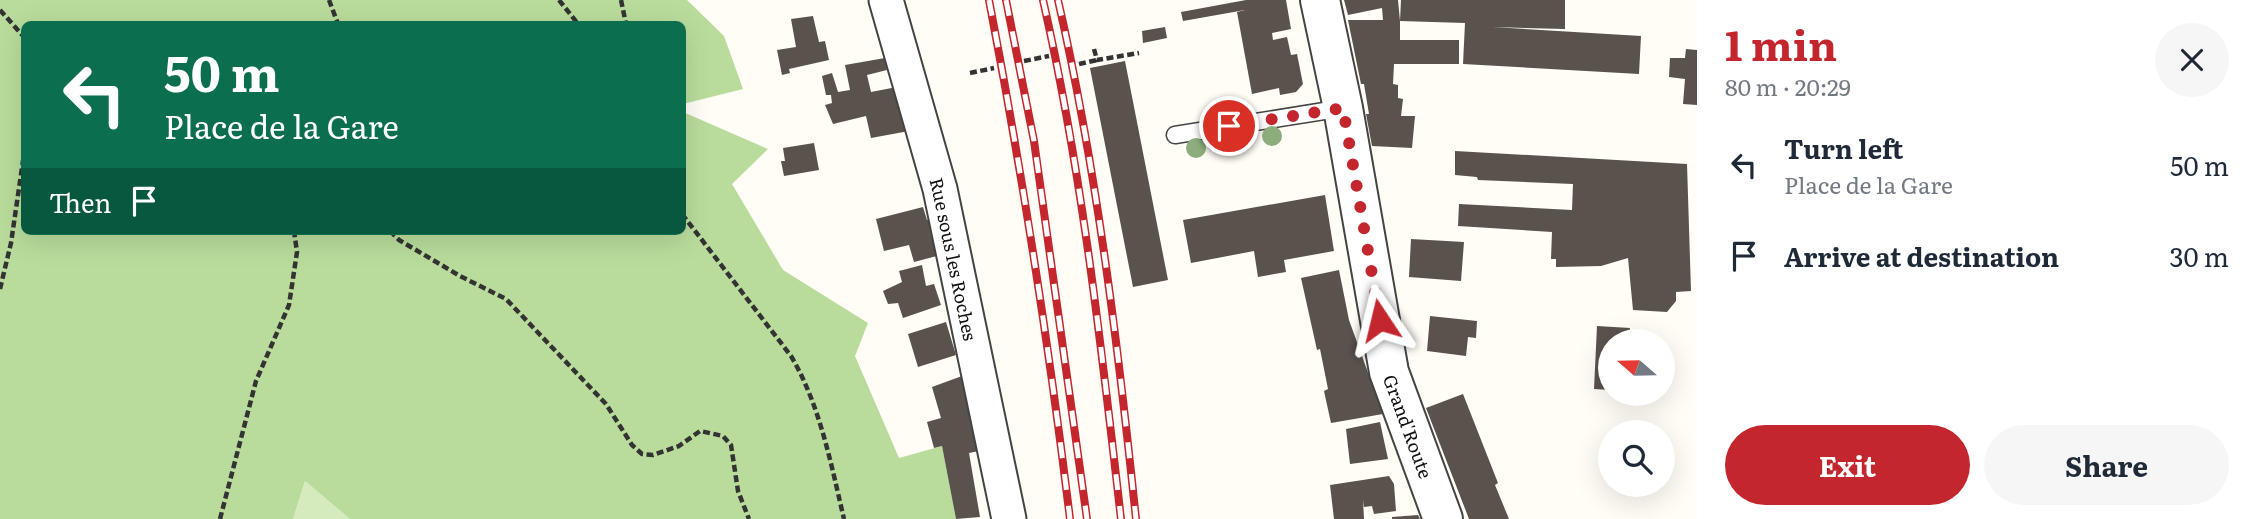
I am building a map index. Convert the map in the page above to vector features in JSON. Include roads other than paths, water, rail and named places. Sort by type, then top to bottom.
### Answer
[{"type":"street","name":"Rue sous les Roches","points":[[886,0],[940,189],[1009,519]]},
{"type":"street","name":"Grand'Route","points":[[1320,0],[1343,108],[1389,372],[1443,519]]},
{"type":"lane","points":[[1175,135],[1343,108]]},
{"type":"railway","points":[[989,0],[1034,259],[1070,519]]},
{"type":"railway","points":[[1006,0],[1034,141],[1087,519]]},
{"type":"railway","points":[[1043,0],[1080,193],[1121,519]]},
{"type":"railway","points":[[1058,0],[1084,129],[1105,258],[1136,519]]}]
